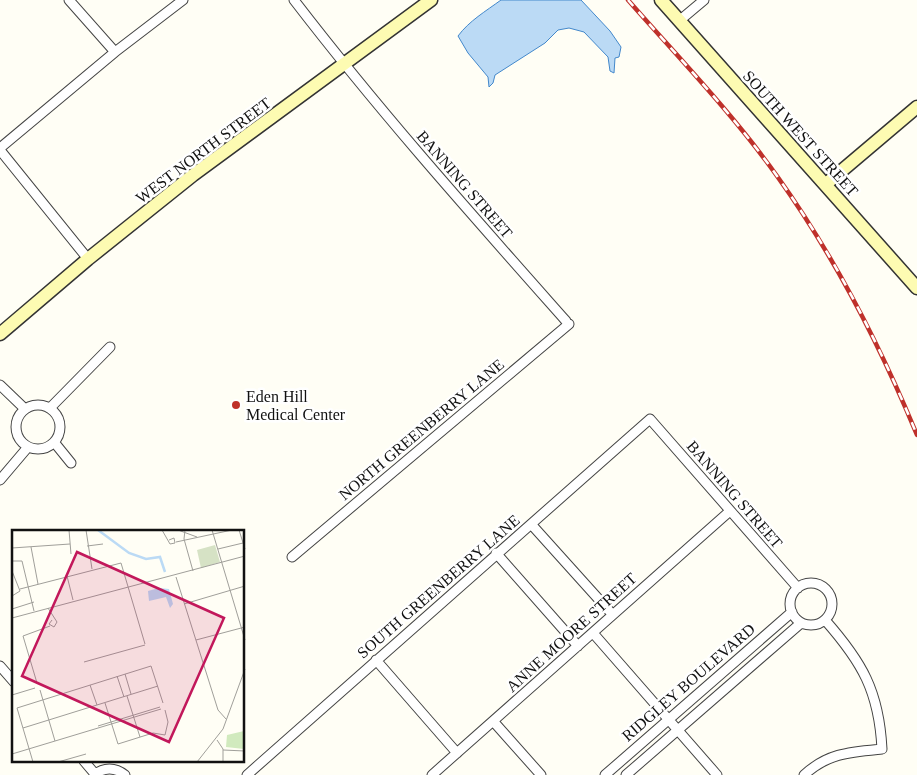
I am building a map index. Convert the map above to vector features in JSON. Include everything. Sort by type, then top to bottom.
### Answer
[{"type":"main road","name":"WEST NORTH STREET","points":[[0,334],[88,259],[193,175],[431,0]]},
{"type":"main road","name":"SOUTH WEST STREET","points":[[661,0],[917,288]]},
{"type":"main road","points":[[826,184],[917,107]]},
{"type":"street","points":[[69,0],[115,52]]},
{"type":"street","points":[[88,259],[0,149],[115,52],[183,0]]},
{"type":"street","name":"BANNING STREET","points":[[294,0],[434,173],[567,323]]},
{"type":"street","points":[[679,21],[704,0]]},
{"type":"street","name":"NORTH GREENBERRY LANE","points":[[292,557],[567,323]]},
{"type":"street","points":[[50,408],[110,347]]},
{"type":"street","points":[[0,385],[25,409]]},
{"type":"street","points":[[40,405],[50,408],[57,416],[60,427],[58,437],[54,442],[42,449],[28,447],[19,439],[16,429],[18,418],[25,409],[40,405]]},
{"type":"street","name":"BANNING STREET","points":[[650,420],[798,588]]},
{"type":"street","name":"SOUTH GREENBERRY LANE","points":[[247,775],[650,420]]},
{"type":"street","points":[[54,442],[71,463]]},
{"type":"street","points":[[0,480],[28,447]]},
{"type":"street","name":"ANNE MOORE STREET","points":[[432,775],[730,511]]},
{"type":"street","points":[[531,524],[612,614]]},
{"type":"street","points":[[496,554],[578,646]]},
{"type":"street","points":[[809,583],[822,586],[828,591],[832,604],[831,611],[825,620],[816,625],[809,625],[796,620],[790,601],[792,594],[798,588],[809,583]]},
{"type":"street","name":"RIDGLEY BOULEVARD","points":[[605,775],[792,612]]},
{"type":"street","points":[[804,775],[815,765],[833,757],[851,752],[882,749],[878,712],[867,678],[853,653],[825,620]]},
{"type":"street","points":[[626,775],[801,623]]},
{"type":"street","points":[[593,633],[717,775]]},
{"type":"street","points":[[376,660],[457,753]]},
{"type":"street","points":[[0,666],[12,680]]},
{"type":"street","points":[[493,721],[541,775]]},
{"type":"street","points":[[85,762],[94,774],[108,769],[115,769],[125,775]]},
{"type":"water","points":[[501,0],[581,0],[610,31],[621,47],[619,57],[615,58],[614,73],[610,71],[608,57],[584,32],[569,28],[558,30],[545,43],[495,75],[493,83],[489,87],[488,77],[468,53],[458,36],[472,21]]},
{"type":"railway","points":[[628,0],[742,130],[798,207],[855,301],[917,435]]},
{"type":"place","name":"Eden Hill Medical Center","points":[[236,405]]}]
